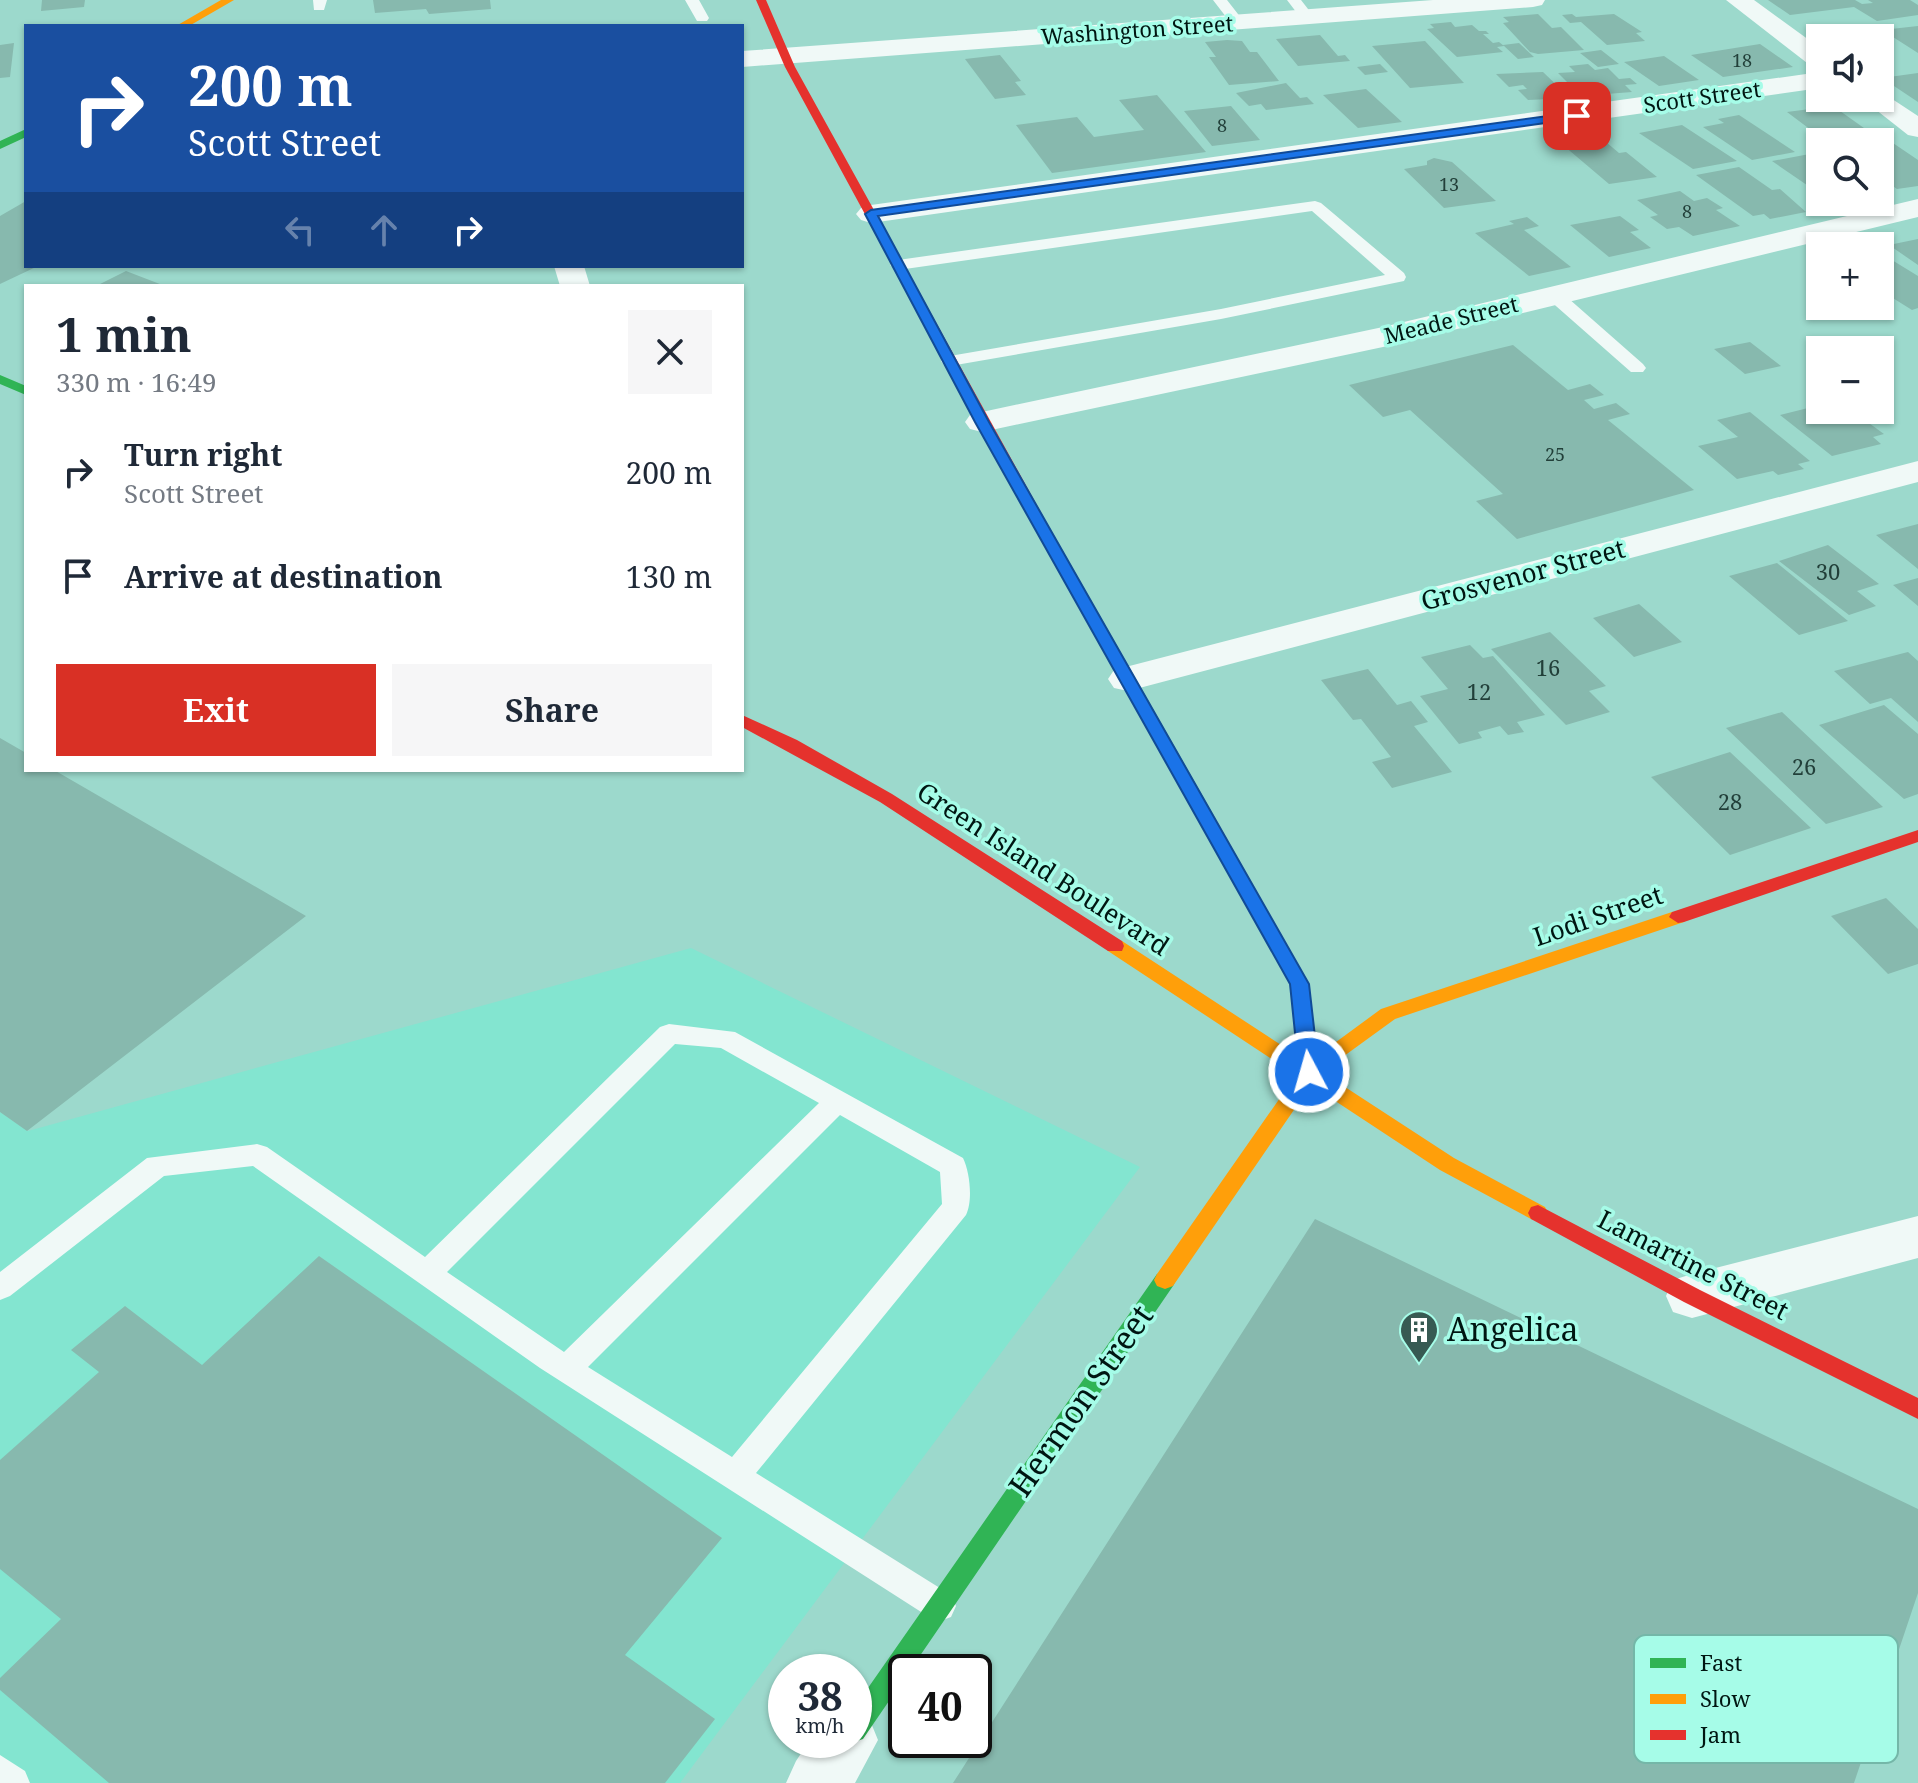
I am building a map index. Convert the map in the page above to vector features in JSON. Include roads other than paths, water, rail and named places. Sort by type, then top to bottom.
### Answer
[{"type":"street","points":[[179,24],[185,0]]},
{"type":"street","points":[[183,24],[229,0]]},
{"type":"street","points":[[761,0],[784,56],[982,422],[1300,984],[1309,1072]]},
{"type":"street","name":"Washington Street","points":[[744,59],[1238,23],[1301,9],[1533,0]]},
{"type":"street","points":[[1738,0],[1806,50]]},
{"type":"street","name":"Scott Street","points":[[871,214],[1351,149],[1806,82]]},
{"type":"street","points":[[1894,112],[1918,129]]},
{"type":"street","points":[[0,146],[24,133]]},
{"type":"street","name":"Meade Street","points":[[982,422],[1383,337],[1918,208]]},
{"type":"street","points":[[0,379],[24,390]]},
{"type":"street","name":"Grosvenor Street","points":[[1128,679],[1918,471]]},
{"type":"street","name":"Green Island Boulevard","points":[[744,721],[816,755],[875,789],[1447,1164]]},
{"type":"street","name":"Lodi Street","points":[[1309,1072],[1388,1014],[1918,836]]},
{"type":"street","name":"Hermon Street","points":[[872,1704],[1309,1072]]},
{"type":"street","name":"Lamartine Street","points":[[1447,1164],[1692,1296],[1918,1409]]},
{"type":"street","points":[[1692,1296],[1918,1237]]},
{"type":"street","points":[[818,1783],[835,1758]]},
{"type":"lane","points":[[692,0],[702,18]]},
{"type":"lane","points":[[1220,0],[1238,23]]},
{"type":"lane","points":[[898,265],[1315,206],[1398,277],[1221,314],[950,361]]},
{"type":"lane","points":[[1554,295],[1637,368]]},
{"type":"lane","points":[[427,1273],[669,1034],[726,1039],[953,1166],[956,1207],[736,1475]]},
{"type":"lane","points":[[567,1369],[838,1101]]},
{"type":"lane","points":[[0,1288],[157,1166],[257,1155],[567,1369],[940,1606]]},
{"type":"lane","points":[[0,1772],[13,1783]]},
{"type":"place","name":"Angelica","points":[[1419,1364]]}]
